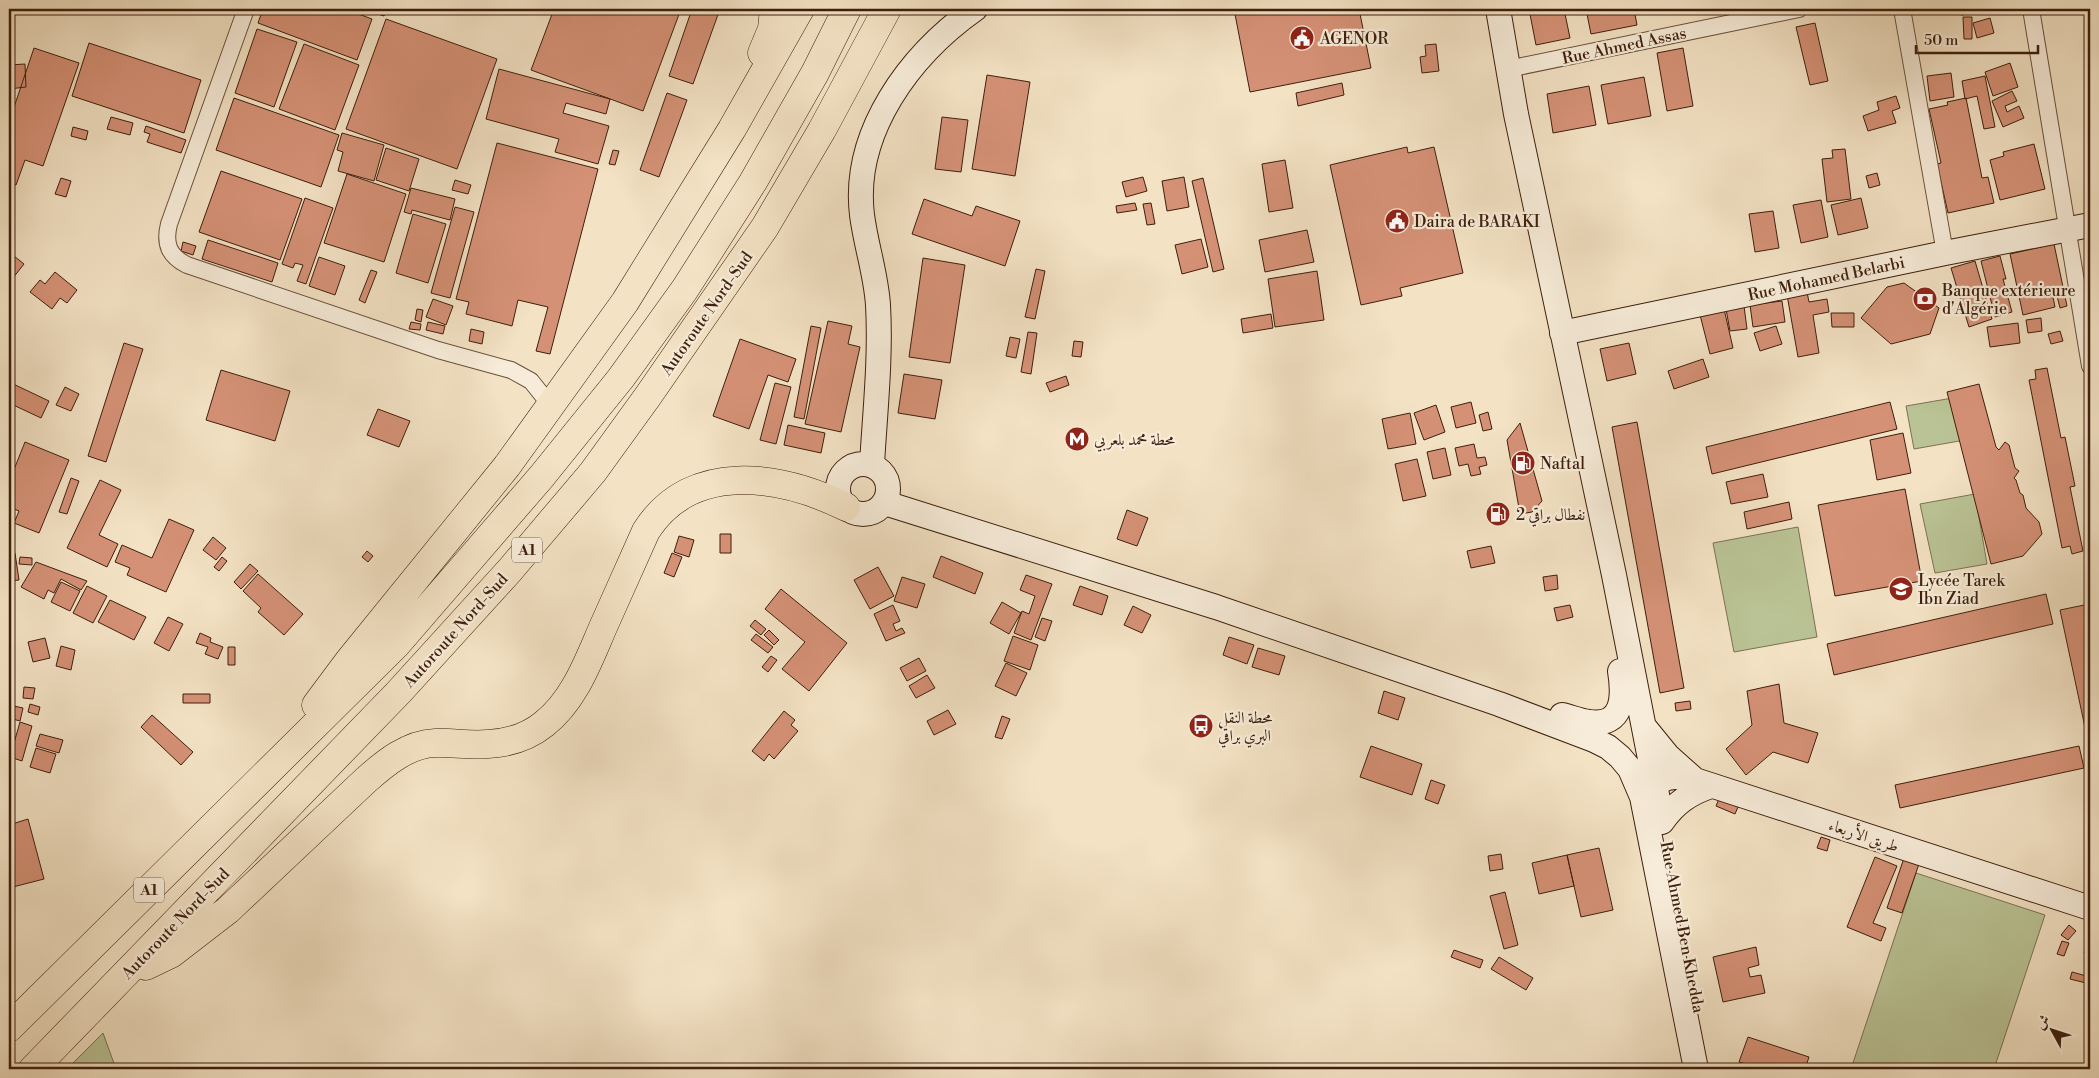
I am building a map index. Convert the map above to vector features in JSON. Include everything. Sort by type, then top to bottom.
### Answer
[{"type":"highway","points":[[732,130],[772,29],[774,9]]},
{"type":"highway","points":[[258,782],[348,662],[507,466],[625,302],[732,130],[800,9]]},
{"type":"highway","name":"Autoroute Nord-Sud","points":[[9,1028],[396,645],[542,476],[621,378],[684,289],[753,182],[814,73],[847,9]]},
{"type":"highway","name":"Autoroute Nord-Sud","points":[[33,1069],[398,692],[510,570],[593,472],[765,227],[822,130],[887,9]]},
{"type":"highway","points":[[124,976],[171,954],[216,919],[251,890],[383,765],[397,755],[423,744],[502,742],[531,733],[550,719],[562,707],[581,676],[646,531],[654,518],[676,499],[689,491],[718,482],[770,481],[819,494],[846,507]]},
{"type":"main road","points":[[872,464],[879,328],[875,278],[862,215],[861,194],[866,154],[880,118],[899,86],[928,49],[944,33],[975,9]]},
{"type":"main road","points":[[1498,9],[1508,69],[1621,609],[1644,728],[1649,790],[1696,1069]]},
{"type":"main road","name":"Rue Mohamed Belarbi","points":[[1562,333],[2079,227]]},
{"type":"main road","points":[[872,464],[885,474],[888,482],[888,496],[885,503],[871,513],[862,514],[854,512],[842,502],[838,490],[841,477],[846,470],[854,465],[872,464]]},
{"type":"main road","points":[[885,503],[916,511],[1216,607],[1499,704],[1608,747],[1649,790]]},
{"type":"main road","points":[[1499,704],[1521,703],[1588,722],[1599,723],[1610,719],[1618,711],[1623,700],[1623,689],[1613,637],[1614,623],[1621,609]]},
{"type":"main road","points":[[1644,728],[1668,756],[1703,783],[1700,790],[1678,803],[1662,822]]},
{"type":"main road","name":"طريق الأربعاء","points":[[1649,790],[1670,776],[1703,783],[2090,908]]},
{"type":"main road","name":"Rue Ahmed Ben Khedda","points":[[1649,790],[1662,822],[1712,1069]]},
{"type":"street","points":[[246,9],[169,224],[166,234],[171,254],[178,261],[187,265],[438,350],[511,370],[531,381],[550,406]]},
{"type":"street","name":"Rue Ahmed Assas","points":[[1508,69],[1799,9]]},
{"type":"street","points":[[1902,9],[1945,253]]},
{"type":"street","points":[[2030,9],[2079,227],[2090,366]]},
{"type":"green space","points":[[1976,394],[1982,437],[1914,449],[1906,406]]},
{"type":"green space","points":[[1975,494],[1987,564],[1935,573],[1920,504]]},
{"type":"green space","points":[[1798,527],[1817,637],[1734,652],[1713,543]]},
{"type":"green space","points":[[1916,873],[2045,915],[1994,1069],[1851,1069]]},
{"type":"green space","points":[[103,1033],[116,1069],[67,1069]]},
{"type":"building","points":[[263,9],[345,9],[372,19],[357,60],[258,23]]},
{"type":"building","points":[[363,9],[387,9],[384,16]]},
{"type":"building","points":[[554,9],[681,9],[643,111],[531,70]]},
{"type":"building","points":[[692,9],[720,9],[693,84],[669,76]]},
{"type":"building","name":"AGENOR","points":[[1234,9],[1359,9],[1371,68],[1250,92]]},
{"type":"building","points":[[1529,9],[1564,9],[1570,38],[1536,45]]},
{"type":"building","points":[[1586,9],[1634,9],[1637,25],[1591,34]]},
{"type":"building","points":[[1960,9],[2008,9],[1961,15]]},
{"type":"building","points":[[1963,17],[1972,17],[1972,39],[1964,39]]},
{"type":"building","points":[[1990,18],[1994,33],[1977,38],[1973,23]]},
{"type":"building","points":[[386,19],[497,59],[457,169],[346,129]]},
{"type":"building","points":[[1815,23],[1828,81],[1810,85],[1796,27]]},
{"type":"building","points":[[257,29],[297,42],[274,107],[235,93]]},
{"type":"building","points":[[89,43],[201,80],[184,133],[72,96]]},
{"type":"building","points":[[304,44],[359,65],[335,130],[279,109]]},
{"type":"building","points":[[1436,44],[1439,71],[1422,73],[1420,57],[1426,56],[1425,45]]},
{"type":"building","points":[[34,48],[79,63],[43,166],[25,160],[16,185],[9,182],[9,122]]},
{"type":"building","points":[[1683,48],[1693,106],[1667,111],[1657,53]]},
{"type":"building","points":[[2010,63],[2018,87],[1993,96],[1985,72]]},
{"type":"building","points":[[25,64],[26,87],[9,89],[9,65]]},
{"type":"building","points":[[499,69],[610,99],[606,114],[566,103],[563,113],[609,126],[598,164],[555,152],[559,139],[486,119]]},
{"type":"building","points":[[1951,73],[1954,97],[1930,101],[1927,76]]},
{"type":"building","points":[[987,75],[1030,82],[1015,176],[972,169]]},
{"type":"building","points":[[1985,76],[1995,127],[1984,129],[1977,96],[1965,99],[1962,81]]},
{"type":"building","points":[[1644,77],[1651,116],[1608,124],[1601,85]]},
{"type":"building","points":[[1342,83],[1344,95],[1298,106],[1296,93]]},
{"type":"building","points":[[1589,86],[1596,125],[1553,133],[1547,94]]},
{"type":"building","points":[[2012,91],[2017,101],[2005,106],[2007,112],[2019,106],[2024,118],[2003,127],[1992,101]]},
{"type":"building","points":[[667,93],[687,100],[659,177],[640,170]]},
{"type":"building","points":[[1896,96],[1900,108],[1892,111],[1896,123],[1868,131],[1863,116],[1879,110],[1877,102]]},
{"type":"building","points":[[234,98],[339,135],[321,187],[216,150]]},
{"type":"building","points":[[1966,98],[1982,178],[1988,177],[1994,203],[1948,213],[1937,164],[1941,163],[1929,109],[1948,105],[1947,102]]},
{"type":"building","points":[[111,117],[133,123],[130,135],[107,129]]},
{"type":"building","points":[[942,117],[968,120],[961,172],[935,169]]},
{"type":"building","points":[[146,126],[186,140],[181,153],[147,142],[150,134],[144,132]]},
{"type":"building","points":[[73,127],[88,131],[86,140],[71,136]]},
{"type":"building","points":[[342,133],[384,145],[374,181],[338,171],[343,152],[337,150]]},
{"type":"building","points":[[497,143],[598,169],[550,354],[536,351],[548,307],[518,300],[512,326],[466,314],[469,302],[456,299]]},
{"type":"building","points":[[2034,144],[2045,189],[2000,200],[1990,160],[2004,156],[2003,152]]},
{"type":"building","name":"Daira de BARAKI","points":[[1407,147],[1408,153],[1434,147],[1463,273],[1400,288],[1402,296],[1361,305],[1330,165]]},
{"type":"building","points":[[386,148],[419,159],[409,191],[376,180]]},
{"type":"building","points":[[1845,149],[1851,199],[1827,202],[1822,159],[1833,158],[1832,150]]},
{"type":"building","points":[[613,150],[619,151],[615,165],[609,164]]},
{"type":"building","points":[[1285,160],[1293,208],[1269,212],[1262,164]]},
{"type":"building","points":[[221,171],[302,199],[280,260],[199,232]]},
{"type":"building","points":[[1877,173],[1880,185],[1869,188],[1866,176]]},
{"type":"building","points":[[347,174],[406,194],[384,262],[324,243]]},
{"type":"building","points":[[1143,177],[1147,191],[1126,197],[1122,182]]},
{"type":"building","points":[[1184,177],[1189,207],[1167,211],[1162,181]]},
{"type":"building","points":[[61,178],[71,181],[66,197],[55,194]]},
{"type":"building","points":[[1203,178],[1224,269],[1213,272],[1192,181]]},
{"type":"building","points":[[455,180],[471,185],[468,194],[452,190]]},
{"type":"building","points":[[411,188],[455,199],[450,220],[412,210],[411,214],[404,212]]},
{"type":"building","points":[[305,198],[333,208],[306,284],[297,281],[303,265],[295,263],[293,268],[282,264]]},
{"type":"building","points":[[1861,198],[1868,228],[1838,235],[1831,205]]},
{"type":"building","points":[[924,199],[972,216],[976,206],[1020,221],[1005,266],[912,234]]},
{"type":"building","points":[[1821,200],[1828,237],[1801,243],[1793,205]]},
{"type":"building","points":[[1135,203],[1137,210],[1117,213],[1116,206]]},
{"type":"building","points":[[1151,203],[1155,224],[1147,225],[1143,204]]},
{"type":"building","points":[[455,207],[474,212],[450,298],[431,293]]},
{"type":"building","points":[[1773,211],[1779,248],[1755,252],[1749,214]]},
{"type":"building","points":[[413,214],[446,224],[428,283],[396,273]]},
{"type":"building","points":[[1307,230],[1314,262],[1265,272],[1259,240]]},
{"type":"building","points":[[1201,239],[1208,267],[1182,274],[1175,245]]},
{"type":"building","points":[[208,240],[278,263],[272,282],[202,259]]},
{"type":"building","points":[[183,242],[196,246],[193,255],[181,251]]},
{"type":"building","points":[[2054,244],[2067,306],[2060,308],[2057,296],[2053,297],[2055,307],[2023,315],[2010,254]]},
{"type":"building","points":[[9,252],[24,264],[9,283]]},
{"type":"building","points":[[2000,256],[2006,279],[2003,279],[2012,312],[1995,317],[1981,261]]},
{"type":"building","points":[[319,257],[345,266],[335,295],[309,286]]},
{"type":"building","points":[[923,258],[965,265],[950,363],[909,357]]},
{"type":"building","points":[[1975,261],[1992,319],[1969,327],[1951,268]]},
{"type":"building","points":[[1036,269],[1045,271],[1035,319],[1025,317]]},
{"type":"building","points":[[371,270],[377,272],[365,303],[359,300]]},
{"type":"building","points":[[1317,271],[1324,320],[1275,327],[1268,279]]},
{"type":"building","points":[[55,272],[77,290],[67,303],[60,298],[52,309],[30,292],[40,280],[45,284]]},
{"type":"building","points":[[1904,283],[1939,308],[1930,334],[1891,344],[1861,318],[1887,287]]},
{"type":"building","points":[[1807,292],[1809,302],[1827,299],[1829,312],[1813,315],[1819,353],[1798,357],[1787,295]]},
{"type":"building","points":[[433,299],[453,306],[446,325],[426,317]]},
{"type":"building","points":[[1782,301],[1785,322],[1753,327],[1750,305]]},
{"type":"building","points":[[1744,306],[1747,329],[1730,331],[1726,309]]},
{"type":"building","points":[[417,309],[423,310],[421,322],[415,320]]},
{"type":"building","points":[[1724,309],[1733,348],[1710,354],[1700,315]]},
{"type":"building","points":[[1831,313],[1854,313],[1854,327],[1832,327]]},
{"type":"building","points":[[1271,314],[1273,328],[1243,333],[1241,319]]},
{"type":"building","points":[[2041,318],[2042,331],[2028,333],[2026,320]]},
{"type":"building","points":[[828,321],[852,326],[848,344],[860,347],[841,432],[805,424]]},
{"type":"building","points":[[411,322],[421,324],[420,330],[409,329]]},
{"type":"building","points":[[428,322],[445,326],[443,334],[426,330]]},
{"type":"building","points":[[2018,323],[2020,343],[1990,347],[1987,327]]},
{"type":"building","points":[[811,326],[821,328],[804,419],[794,417]]},
{"type":"building","points":[[1776,326],[1782,344],[1760,351],[1754,333]]},
{"type":"building","points":[[471,329],[484,332],[482,344],[469,341]]},
{"type":"building","points":[[2060,331],[2063,341],[2051,344],[2048,334]]},
{"type":"building","points":[[1028,332],[1037,333],[1031,374],[1021,372]]},
{"type":"building","points":[[1010,337],[1020,339],[1016,358],[1006,356]]},
{"type":"building","points":[[740,339],[796,359],[788,382],[768,375],[749,429],[713,416]]},
{"type":"building","points":[[1074,341],[1083,342],[1081,357],[1072,356]]},
{"type":"building","points":[[124,343],[143,349],[106,462],[88,456]]},
{"type":"building","points":[[1629,343],[1636,374],[1607,381],[1600,349]]},
{"type":"building","points":[[1703,359],[1709,377],[1674,389],[1668,371]]},
{"type":"building","points":[[2047,368],[2061,438],[2065,437],[2075,486],[2070,487],[2083,551],[2072,554],[2070,546],[2062,548],[2029,380],[2036,379],[2035,370]]},
{"type":"building","points":[[221,370],[290,391],[275,441],[206,420]]},
{"type":"building","points":[[904,374],[942,380],[935,419],[898,413]]},
{"type":"building","points":[[1066,376],[1069,385],[1050,392],[1046,383]]},
{"type":"building","points":[[9,382],[49,401],[41,418],[9,403]]},
{"type":"building","points":[[775,383],[791,387],[776,444],[760,440]]},
{"type":"building","points":[[1979,384],[1996,447],[1999,450],[2005,442],[2009,445],[2015,468],[2019,471],[2014,478],[2020,493],[2023,495],[2026,508],[2039,522],[2042,534],[2023,556],[1991,564],[1947,392]]},
{"type":"building","points":[[65,387],[79,394],[71,411],[56,405]]},
{"type":"building","points":[[1471,402],[1476,423],[1456,428],[1451,407]]},
{"type":"building","points":[[1890,402],[1897,429],[1712,474],[1706,447]]},
{"type":"building","points":[[1436,405],[1445,432],[1424,440],[1414,413]]},
{"type":"building","points":[[378,409],[410,421],[399,447],[367,435]]},
{"type":"building","points":[[1488,412],[1492,429],[1483,431],[1479,415]]},
{"type":"building","points":[[1410,413],[1416,444],[1388,449],[1382,419]]},
{"type":"building","points":[[1637,422],[1684,688],[1660,693],[1612,427]]},
{"type":"building","points":[[1520,423],[1542,501],[1532,512],[1520,514],[1507,440]]},
{"type":"building","points":[[788,425],[825,433],[821,453],[784,445]]},
{"type":"building","points":[[1903,433],[1911,473],[1877,480],[1870,440]]},
{"type":"building","points":[[25,442],[69,460],[39,533],[14,523],[19,511],[9,507],[9,482]]},
{"type":"building","points":[[1474,444],[1477,458],[1485,457],[1487,465],[1479,467],[1481,474],[1471,476],[1468,464],[1459,466],[1455,448]]},
{"type":"building","points":[[1445,448],[1451,475],[1433,479],[1427,452]]},
{"type":"building","points":[[1417,459],[1426,496],[1403,501],[1395,464]]},
{"type":"building","points":[[1763,474],[1768,497],[1731,504],[1726,482]]},
{"type":"building","points":[[71,478],[79,481],[67,514],[59,512]]},
{"type":"building","points":[[100,480],[121,490],[99,535],[118,544],[107,567],[67,548]]},
{"type":"building","points":[[1905,489],[1922,581],[1835,596],[1818,505]]},
{"type":"building","points":[[1789,502],[1792,519],[1747,529],[1744,512]]},
{"type":"building","points":[[1127,510],[1148,518],[1137,546],[1117,539]]},
{"type":"building","points":[[169,519],[194,530],[166,592],[127,575],[130,568],[115,562],[122,545],[152,558]]},
{"type":"building","points":[[720,534],[731,534],[731,553],[720,553]]},
{"type":"building","points":[[679,536],[694,540],[689,557],[674,552]]},
{"type":"building","points":[[213,537],[226,548],[216,560],[203,550]]},
{"type":"building","points":[[1491,546],[1495,563],[1471,568],[1467,551]]},
{"type":"building","points":[[367,551],[373,556],[368,562],[362,557]]},
{"type":"building","points":[[15,553],[19,580],[9,581],[9,554]]},
{"type":"building","points":[[672,553],[682,557],[674,577],[664,573]]},
{"type":"building","points":[[941,556],[983,573],[975,594],[933,577]]},
{"type":"building","points":[[20,557],[32,558],[32,565],[19,564]]},
{"type":"building","points":[[222,557],[227,561],[219,571],[214,567]]},
{"type":"building","points":[[36,562],[87,581],[81,590],[61,579],[54,593],[48,590],[44,599],[21,587]]},
{"type":"building","points":[[250,564],[258,571],[241,589],[234,582]]},
{"type":"building","points":[[878,567],[894,596],[870,609],[854,580]]},
{"type":"building","points":[[258,574],[303,614],[284,635],[258,612],[261,608],[243,591]]},
{"type":"building","points":[[1026,575],[1052,584],[1031,640],[1014,633],[1022,611],[1029,614],[1035,596],[1020,590]]},
{"type":"building","points":[[1557,575],[1558,589],[1545,591],[1543,577]]},
{"type":"building","points":[[902,577],[925,584],[917,608],[894,601]]},
{"type":"building","points":[[61,582],[80,591],[70,611],[51,602]]},
{"type":"building","points":[[87,586],[107,596],[93,623],[73,613]]},
{"type":"building","points":[[1080,586],[1108,596],[1102,615],[1073,605]]},
{"type":"building","points":[[781,589],[847,643],[809,691],[782,669],[805,642],[765,609]]},
{"type":"building","points":[[2046,594],[2053,624],[1834,675],[1827,644]]},
{"type":"building","points":[[110,600],[146,617],[134,640],[98,622]]},
{"type":"building","points":[[1002,602],[1021,613],[1009,634],[990,623]]},
{"type":"building","points":[[2089,604],[2090,611],[2090,751],[2060,610]]},
{"type":"building","points":[[893,605],[900,621],[893,624],[896,631],[902,628],[905,633],[886,641],[874,614]]},
{"type":"building","points":[[1570,605],[1573,617],[1557,621],[1554,608]]},
{"type":"building","points":[[1133,606],[1151,615],[1142,633],[1124,625]]},
{"type":"building","points":[[168,617],[183,624],[169,651],[154,643]]},
{"type":"building","points":[[1042,618],[1052,621],[1045,641],[1035,637]]},
{"type":"building","points":[[755,620],[766,629],[761,635],[750,626]]},
{"type":"building","points":[[769,630],[779,640],[774,645],[764,635]]},
{"type":"building","points":[[200,633],[211,638],[210,642],[223,647],[218,659],[205,654],[208,647],[196,643]]},
{"type":"building","points":[[756,634],[773,647],[768,653],[751,640]]},
{"type":"building","points":[[1013,636],[1038,645],[1030,670],[1004,661]]},
{"type":"building","points":[[1229,637],[1254,645],[1247,664],[1223,655]]},
{"type":"building","points":[[45,638],[50,658],[33,662],[28,642]]},
{"type":"building","points":[[61,646],[75,650],[71,670],[56,666]]},
{"type":"building","points":[[228,647],[235,647],[235,665],[228,665]]},
{"type":"building","points":[[1258,648],[1285,656],[1279,675],[1252,667]]},
{"type":"building","points":[[771,656],[777,660],[768,672],[762,667]]},
{"type":"building","points":[[919,658],[926,671],[907,681],[900,668]]},
{"type":"building","points":[[1006,663],[1027,673],[1016,696],[995,686]]},
{"type":"building","points":[[927,675],[935,688],[916,698],[909,686]]},
{"type":"building","points":[[1779,684],[1784,723],[1818,733],[1808,763],[1773,752],[1746,775],[1726,749],[1752,725],[1747,691]]},
{"type":"building","points":[[24,687],[35,688],[33,699],[23,698]]},
{"type":"building","points":[[1384,691],[1405,698],[1398,720],[1378,713]]},
{"type":"building","points":[[183,694],[210,694],[210,703],[183,703]]},
{"type":"building","points":[[1690,701],[1691,709],[1676,711],[1675,703]]},
{"type":"building","points":[[30,704],[40,707],[38,715],[28,712]]},
{"type":"building","points":[[9,705],[23,708],[20,721],[9,718]]},
{"type":"building","points":[[948,710],[956,724],[934,735],[927,721]]},
{"type":"building","points":[[784,711],[795,720],[791,725],[798,731],[774,759],[769,754],[764,761],[752,751]]},
{"type":"building","points":[[152,715],[193,752],[181,765],[141,727]]},
{"type":"building","points":[[1002,716],[1010,719],[1002,739],[995,737]]},
{"type":"building","points":[[20,722],[32,726],[22,761],[10,757]]},
{"type":"building","points":[[40,734],[63,740],[59,753],[36,746]]},
{"type":"building","points":[[1371,746],[1422,764],[1412,795],[1360,777]]},
{"type":"building","points":[[2079,746],[2084,768],[1900,808],[1895,785]]},
{"type":"building","points":[[36,748],[56,754],[50,773],[30,767]]},
{"type":"building","points":[[1431,780],[1445,785],[1438,804],[1425,799]]},
{"type":"building","points":[[1719,799],[1738,807],[1735,814],[1716,806]]},
{"type":"building","points":[[28,819],[44,879],[9,888],[9,825]]},
{"type":"building","points":[[1821,837],[1830,840],[1827,851],[1817,848]]},
{"type":"building","points":[[1599,848],[1613,910],[1581,917],[1567,855]]},
{"type":"building","points":[[1501,854],[1503,869],[1490,871],[1488,856]]},
{"type":"building","points":[[1567,855],[1574,886],[1539,894],[1532,863]]},
{"type":"building","points":[[1875,857],[1897,866],[1873,923],[1886,928],[1881,941],[1847,927]]},
{"type":"building","points":[[1904,858],[1919,864],[1902,913],[1887,908]]},
{"type":"building","points":[[1505,892],[1518,945],[1504,949],[1490,896]]},
{"type":"building","points":[[2069,925],[2076,931],[2068,940],[2061,935]]},
{"type":"building","points":[[2090,935],[2090,955],[2084,953]]},
{"type":"building","points":[[2062,941],[2069,943],[2064,956],[2057,954]]},
{"type":"building","points":[[1756,947],[1759,965],[1748,968],[1750,977],[1761,975],[1765,993],[1723,1002],[1713,957]]},
{"type":"building","points":[[1454,950],[1483,960],[1480,968],[1451,957]]},
{"type":"building","points":[[1499,957],[1533,978],[1526,990],[1491,969]]},
{"type":"building","points":[[2072,972],[2090,977],[2090,984],[2070,979]]},
{"type":"building","points":[[1748,1037],[1809,1057],[1805,1069],[1762,1069],[1739,1062]]},
{"type":"place","name":"AGENOR","points":[[1302,38]]},
{"type":"place","name":"Daira de BARAKI","points":[[1397,221]]},
{"type":"place","name":"Banque extérieure d'Algérie","points":[[1925,299]]},
{"type":"place","name":"محطة محمد بلعربي","points":[[1077,439]]},
{"type":"place","name":"Naftal","points":[[1523,463]]},
{"type":"place","name":"نفطال براقي 2","points":[[1498,514]]},
{"type":"place","name":"Lycée Tarek Ibn Ziad","points":[[1901,589]]},
{"type":"place","name":"محطة النقل البري براقي","points":[[1201,726]]}]
